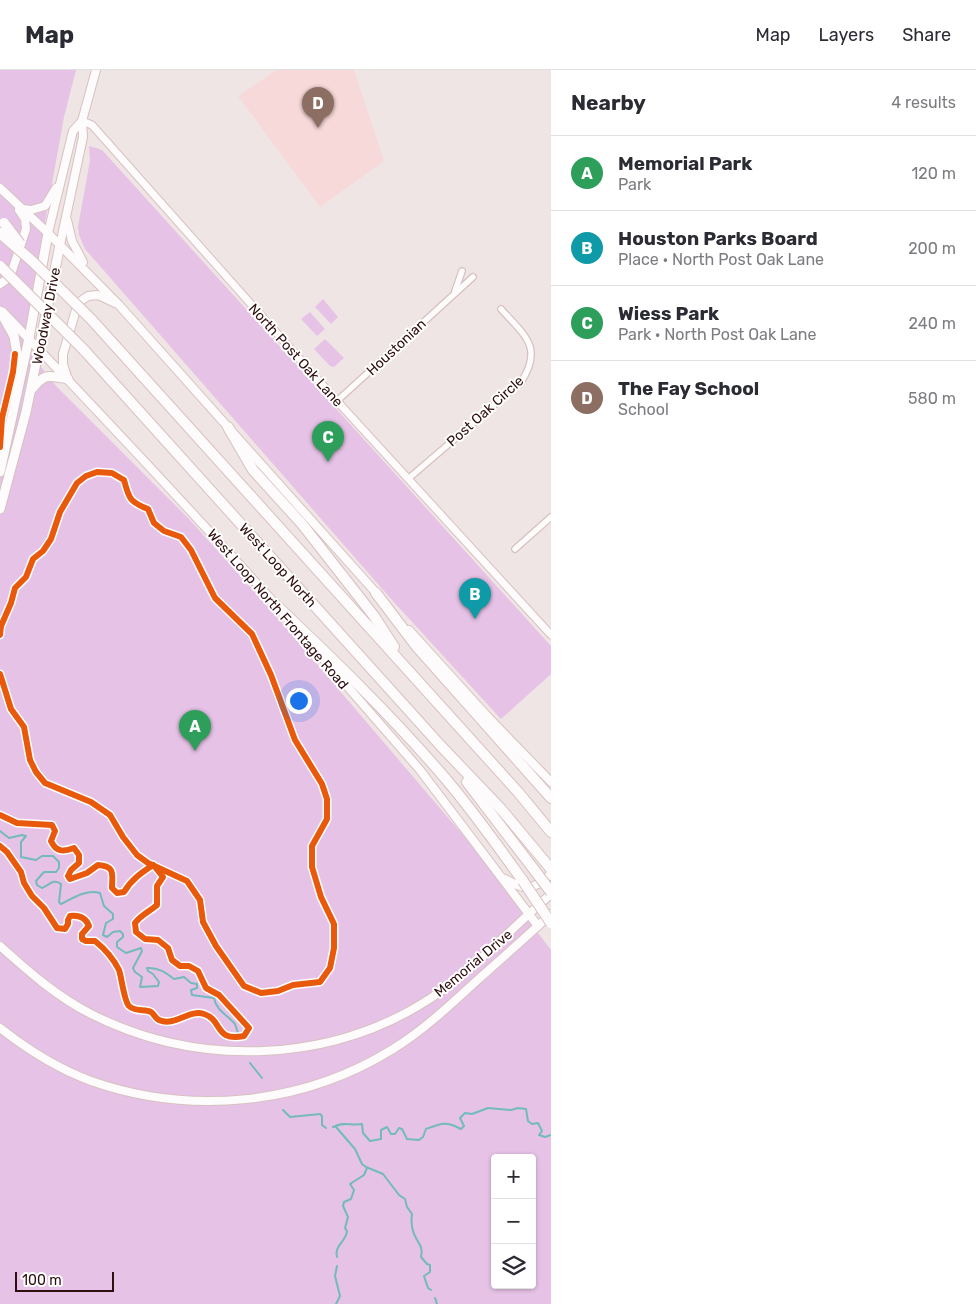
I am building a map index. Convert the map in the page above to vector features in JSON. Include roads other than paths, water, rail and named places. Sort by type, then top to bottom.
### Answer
[{"type":"highway","name":"West Loop North","points":[[1,225],[32,261],[91,319],[518,792],[551,832]]},
{"type":"highway","name":"West Loop North","points":[[0,266],[84,350],[440,745],[501,809],[551,869]]},
{"type":"highway","points":[[228,427],[253,470],[302,524],[374,616],[408,670]]},
{"type":"highway","points":[[376,593],[417,647],[551,798]]},
{"type":"highway","points":[[275,604],[351,676],[445,778],[482,824],[551,923]]},
{"type":"highway","points":[[440,745],[551,893]]},
{"type":"highway","points":[[520,877],[551,914]]},
{"type":"main road","name":"Woodway Drive","points":[[0,509],[31,391],[83,137],[82,122],[96,70]]},
{"type":"main road","name":"Woodway Drive","points":[[0,472],[29,338],[48,233],[73,132],[82,122]]},
{"type":"main road","points":[[22,209],[31,210],[45,206],[52,197],[64,170]]},
{"type":"main road","points":[[0,188],[98,282],[487,716],[551,782]]},
{"type":"main road","points":[[0,284],[10,277],[26,229],[25,219],[13,200]]},
{"type":"main road","points":[[66,216],[69,234],[79,257],[98,282]]},
{"type":"main road","points":[[31,391],[39,380],[47,376],[68,379],[63,364],[63,354],[78,303],[88,296],[98,295],[119,305]]},
{"type":"main road","points":[[0,310],[14,336],[20,374]]},
{"type":"main road","name":"West Loop North Frontage Road","points":[[0,310],[40,348],[167,484],[420,770],[538,926]]},
{"type":"main road","points":[[503,878],[522,888],[533,888],[551,874]]},
{"type":"main road","name":"Memorial Drive","points":[[0,946],[47,988],[91,1014],[122,1028],[178,1044],[211,1050],[272,1052],[326,1042],[353,1034],[394,1018],[413,1008],[458,978],[551,893]]},
{"type":"main road","name":"Memorial Drive","points":[[0,1028],[26,1048],[58,1066],[91,1081],[131,1092],[198,1101],[241,1101],[293,1092],[356,1069],[407,1040],[453,1002],[551,914]]},
{"type":"street","name":"North Post Oak Lane","points":[[82,122],[92,125],[337,401],[551,635]]},
{"type":"street","name":"Houstonian","points":[[454,294],[462,271]]},
{"type":"street","name":"Houstonian","points":[[337,401],[473,276]]},
{"type":"street","name":"Post Oak Circle","points":[[408,479],[521,382],[529,370],[532,360],[531,347],[524,334],[500,309]]},
{"type":"street","points":[[515,549],[551,517]]},
{"type":"waterway","points":[[0,831],[9,838],[26,836],[21,842],[21,857],[36,860],[42,856],[53,856],[59,862],[59,868],[56,872],[44,872],[36,881],[37,885],[42,888],[54,882],[61,884],[59,902],[61,904],[85,893],[100,893],[104,906],[113,914],[113,919],[106,923],[103,935],[107,937],[113,932],[120,931],[123,937],[117,942],[117,947],[126,953],[141,948],[142,951],[133,968],[142,977],[140,987],[158,986],[159,982],[147,968],[162,970],[174,979],[184,977],[191,983],[197,984],[197,988],[191,990],[192,995],[214,998],[220,1010],[235,1024],[238,1033]]},
{"type":"waterway","points":[[250,1063],[262,1078]]},
{"type":"waterway","points":[[333,1127],[341,1124],[362,1124],[363,1133],[370,1141],[381,1139],[381,1130],[387,1127],[391,1134],[395,1134],[399,1128],[402,1129],[407,1139],[419,1140],[423,1137],[426,1129],[440,1124],[448,1124],[461,1129],[464,1126],[460,1118],[465,1113],[472,1114],[488,1108],[511,1110],[518,1108],[526,1109],[528,1121],[532,1124],[538,1123],[542,1131],[539,1135],[545,1137],[551,1135]]},
{"type":"waterway","points":[[283,1110],[290,1117],[320,1114],[322,1116],[322,1125],[326,1128]]},
{"type":"waterway","points":[[336,1127],[355,1149],[362,1164],[383,1174],[399,1195],[405,1199],[407,1207],[412,1214],[413,1229],[422,1251],[421,1257],[430,1265],[430,1272],[424,1276],[428,1288],[431,1290]]},
{"type":"waterway","points":[[337,1257],[337,1249],[345,1238],[347,1231],[345,1228],[348,1217],[343,1206],[344,1202],[351,1199],[354,1190],[350,1184],[364,1175],[367,1168]]},
{"type":"waterway","points":[[336,1304],[340,1296],[335,1276],[337,1266]]},
{"type":"waterway","points":[[435,1298],[437,1304]]},
{"type":"place","name":"The Fay School","points":[[318,128]]},
{"type":"place","name":"Wiess Park","points":[[328,462]]},
{"type":"place","name":"Houston Parks Board","points":[[475,619]]},
{"type":"place","name":"Memorial Park","points":[[195,751]]}]
